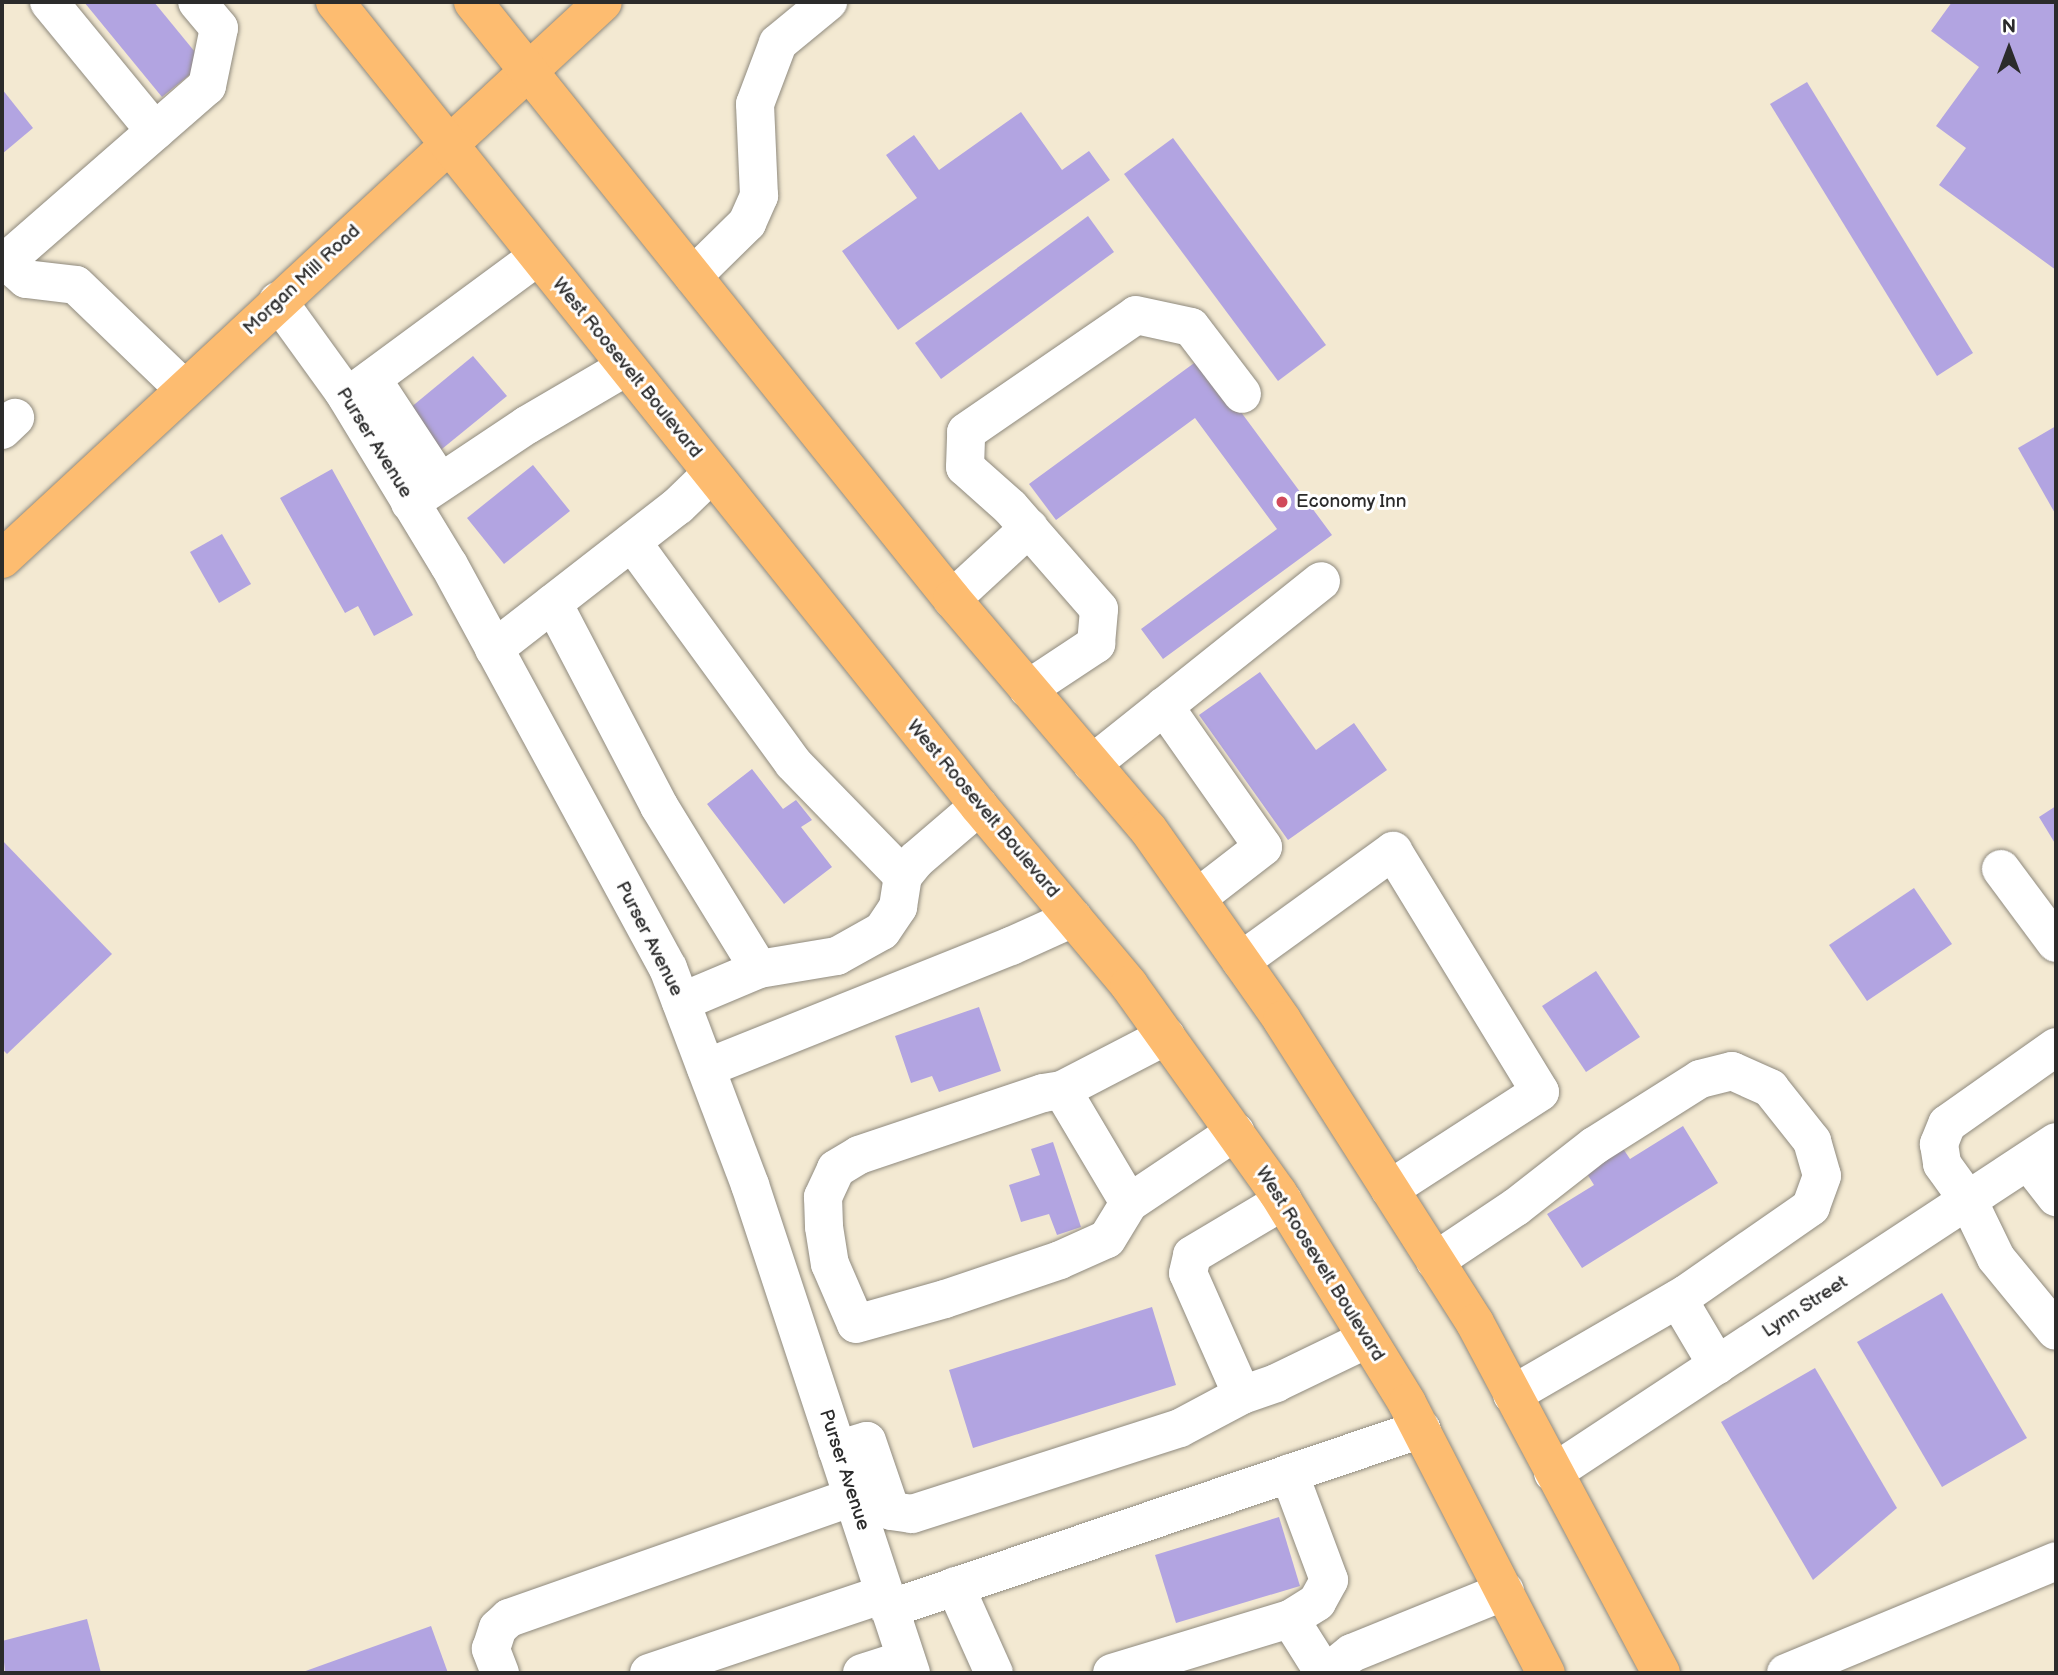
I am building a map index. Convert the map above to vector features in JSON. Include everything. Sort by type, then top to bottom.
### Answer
[{"type":"main road","name":"West Roosevelt Boulevard","points":[[335,2],[978,806],[1129,985],[1166,1036],[1283,1201],[1421,1429],[1546,1673]]},
{"type":"main road","points":[[473,2],[952,600],[1148,829],[1241,961],[1475,1323],[1661,1673]]},
{"type":"main road","name":"Morgan Mill Road","points":[[2,559],[603,2]]},
{"type":"street","points":[[49,2],[155,131]]},
{"type":"street","points":[[184,389],[76,285],[26,279],[3,260],[208,86],[219,28],[197,2]]},
{"type":"street","points":[[693,276],[747,223],[760,195],[755,104],[778,43],[828,2]]},
{"type":"street","points":[[359,388],[537,257]]},
{"type":"street","name":"Purser Avenue","points":[[278,301],[359,388],[425,493],[494,649],[668,968],[780,1276],[908,1666]]},
{"type":"street","points":[[1028,689],[1096,643],[1099,609],[1029,528],[965,467],[966,432],[1136,315],[1191,327],[1242,394]]},
{"type":"street","points":[[425,493],[527,425],[626,367]]},
{"type":"street","points":[[494,649],[678,506],[711,474]]},
{"type":"street","points":[[952,600],[1029,528]]},
{"type":"street","points":[[632,542],[793,763],[903,876]]},
{"type":"street","points":[[1092,764],[1321,581]]},
{"type":"street","points":[[553,603],[659,806],[759,970]]},
{"type":"street","points":[[1164,706],[1263,847],[1197,898]]},
{"type":"street","points":[[681,1002],[759,970],[837,956],[882,931],[898,907],[903,876],[916,860],[978,806]]},
{"type":"street","points":[[1241,961],[1393,851],[1540,1092],[1390,1189]]},
{"type":"street","points":[[2001,869],[2056,943]]},
{"type":"street","points":[[706,1068],[1011,946],[1073,918]]},
{"type":"street","points":[[856,1324],[830,1264],[823,1197],[836,1169],[859,1155],[1043,1093],[1062,1090],[1166,1036]]},
{"type":"street","points":[[2056,1048],[1947,1124],[1939,1144],[1942,1164],[1968,1200],[1996,1258],[2056,1331]]},
{"type":"street","points":[[1435,1261],[1516,1207],[1594,1146],[1700,1079],[1732,1071],[1770,1088],[1812,1141],[1822,1176],[1811,1207],[1678,1299],[1512,1395]]},
{"type":"street","points":[[1062,1090],[1129,1203]]},
{"type":"street","points":[[802,1343],[856,1324],[945,1299],[1096,1245],[1107,1239],[1129,1203],[1235,1132]]},
{"type":"street","points":[[2042,1151],[2056,1197]]},
{"type":"street","name":"Lynn Street","points":[[1553,1473],[2042,1151]]},
{"type":"street","points":[[1242,1395],[1188,1273],[1192,1255],[1283,1201]]},
{"type":"street","points":[[780,1276],[830,1264]]},
{"type":"street","points":[[1678,1299],[1717,1365]]},
{"type":"street","points":[[837,1450],[867,1441],[891,1511],[912,1514],[1180,1427],[1242,1395],[1276,1383],[1367,1339]]},
{"type":"street","points":[[649,1673],[887,1601],[955,1586],[1421,1429]]},
{"type":"street","points":[[1112,1673],[1290,1619],[1317,1602],[1329,1580],[1289,1474]]},
{"type":"street","points":[[500,1673],[491,1649],[498,1628],[509,1618],[852,1497]]},
{"type":"street","points":[[1786,1673],[2056,1561]]},
{"type":"street","points":[[955,1586],[994,1673]]},
{"type":"street","points":[[1290,1619],[1325,1673],[1352,1653],[1505,1591]]},
{"type":"street","points":[[862,1673],[908,1666]]},
{"type":"building","points":[[84,2],[154,2],[204,63],[162,97]]},
{"type":"building","points":[[1952,2],[2056,2],[2056,270],[1939,185],[1966,148],[1936,126],[1979,67],[1931,31]]},
{"type":"building","points":[[1807,82],[1973,353],[1937,376],[1770,104]]},
{"type":"building","points":[[2,89],[33,128],[2,154]]},
{"type":"building","points":[[1021,112],[1062,170],[1089,151],[1110,180],[898,330],[842,251],[917,198],[886,155],[914,135],[939,170]]},
{"type":"building","points":[[1173,138],[1326,345],[1278,381],[1124,174]]},
{"type":"building","points":[[1088,216],[1114,252],[941,379],[915,343]]},
{"type":"building","points":[[473,356],[507,396],[437,453],[404,413]]},
{"type":"building","name":"Economy Inn","points":[[1201,358],[1332,535],[1163,659],[1141,629],[1277,529],[1195,418],[1056,520],[1029,484]]},
{"type":"building","points":[[2056,426],[2056,515],[2018,448]]},
{"type":"building","points":[[533,465],[570,511],[504,564],[467,518]]},
{"type":"building","points":[[332,469],[413,615],[374,636],[358,606],[345,613],[280,498]]},
{"type":"building","points":[[222,534],[251,584],[219,603],[190,552]]},
{"type":"building","points":[[1260,672],[1316,750],[1354,723],[1387,770],[1288,840],[1199,715]]},
{"type":"building","points":[[752,769],[783,809],[796,800],[812,820],[801,827],[832,867],[784,904],[707,804]]},
{"type":"building","points":[[2056,806],[2056,845],[2039,817]]},
{"type":"building","points":[[2,840],[112,954],[7,1054],[2,1049]]},
{"type":"building","points":[[1914,888],[1952,944],[1867,1001],[1829,945]]},
{"type":"building","points":[[1596,971],[1640,1037],[1586,1072],[1542,1006]]},
{"type":"building","points":[[979,1007],[1001,1071],[939,1092],[932,1076],[911,1083],[895,1036]]},
{"type":"building","points":[[1683,1126],[1718,1183],[1582,1268],[1547,1214],[1594,1185],[1581,1164],[1618,1141],[1630,1159]]},
{"type":"building","points":[[1053,1142],[1081,1227],[1057,1235],[1049,1214],[1021,1222],[1009,1185],[1040,1175],[1031,1149]]},
{"type":"building","points":[[1942,1293],[2027,1438],[1942,1487],[1857,1342]]},
{"type":"building","points":[[1152,1307],[1176,1385],[973,1448],[949,1370]]},
{"type":"building","points":[[1815,1368],[1897,1508],[1813,1580],[1721,1422]]},
{"type":"building","points":[[1279,1517],[1300,1586],[1176,1623],[1155,1555]]},
{"type":"building","points":[[87,1619],[101,1673],[5,1673],[2,1641]]},
{"type":"building","points":[[431,1626],[448,1673],[300,1673]]},
{"type":"place","name":"Economy Inn","points":[[1282,502]]}]
